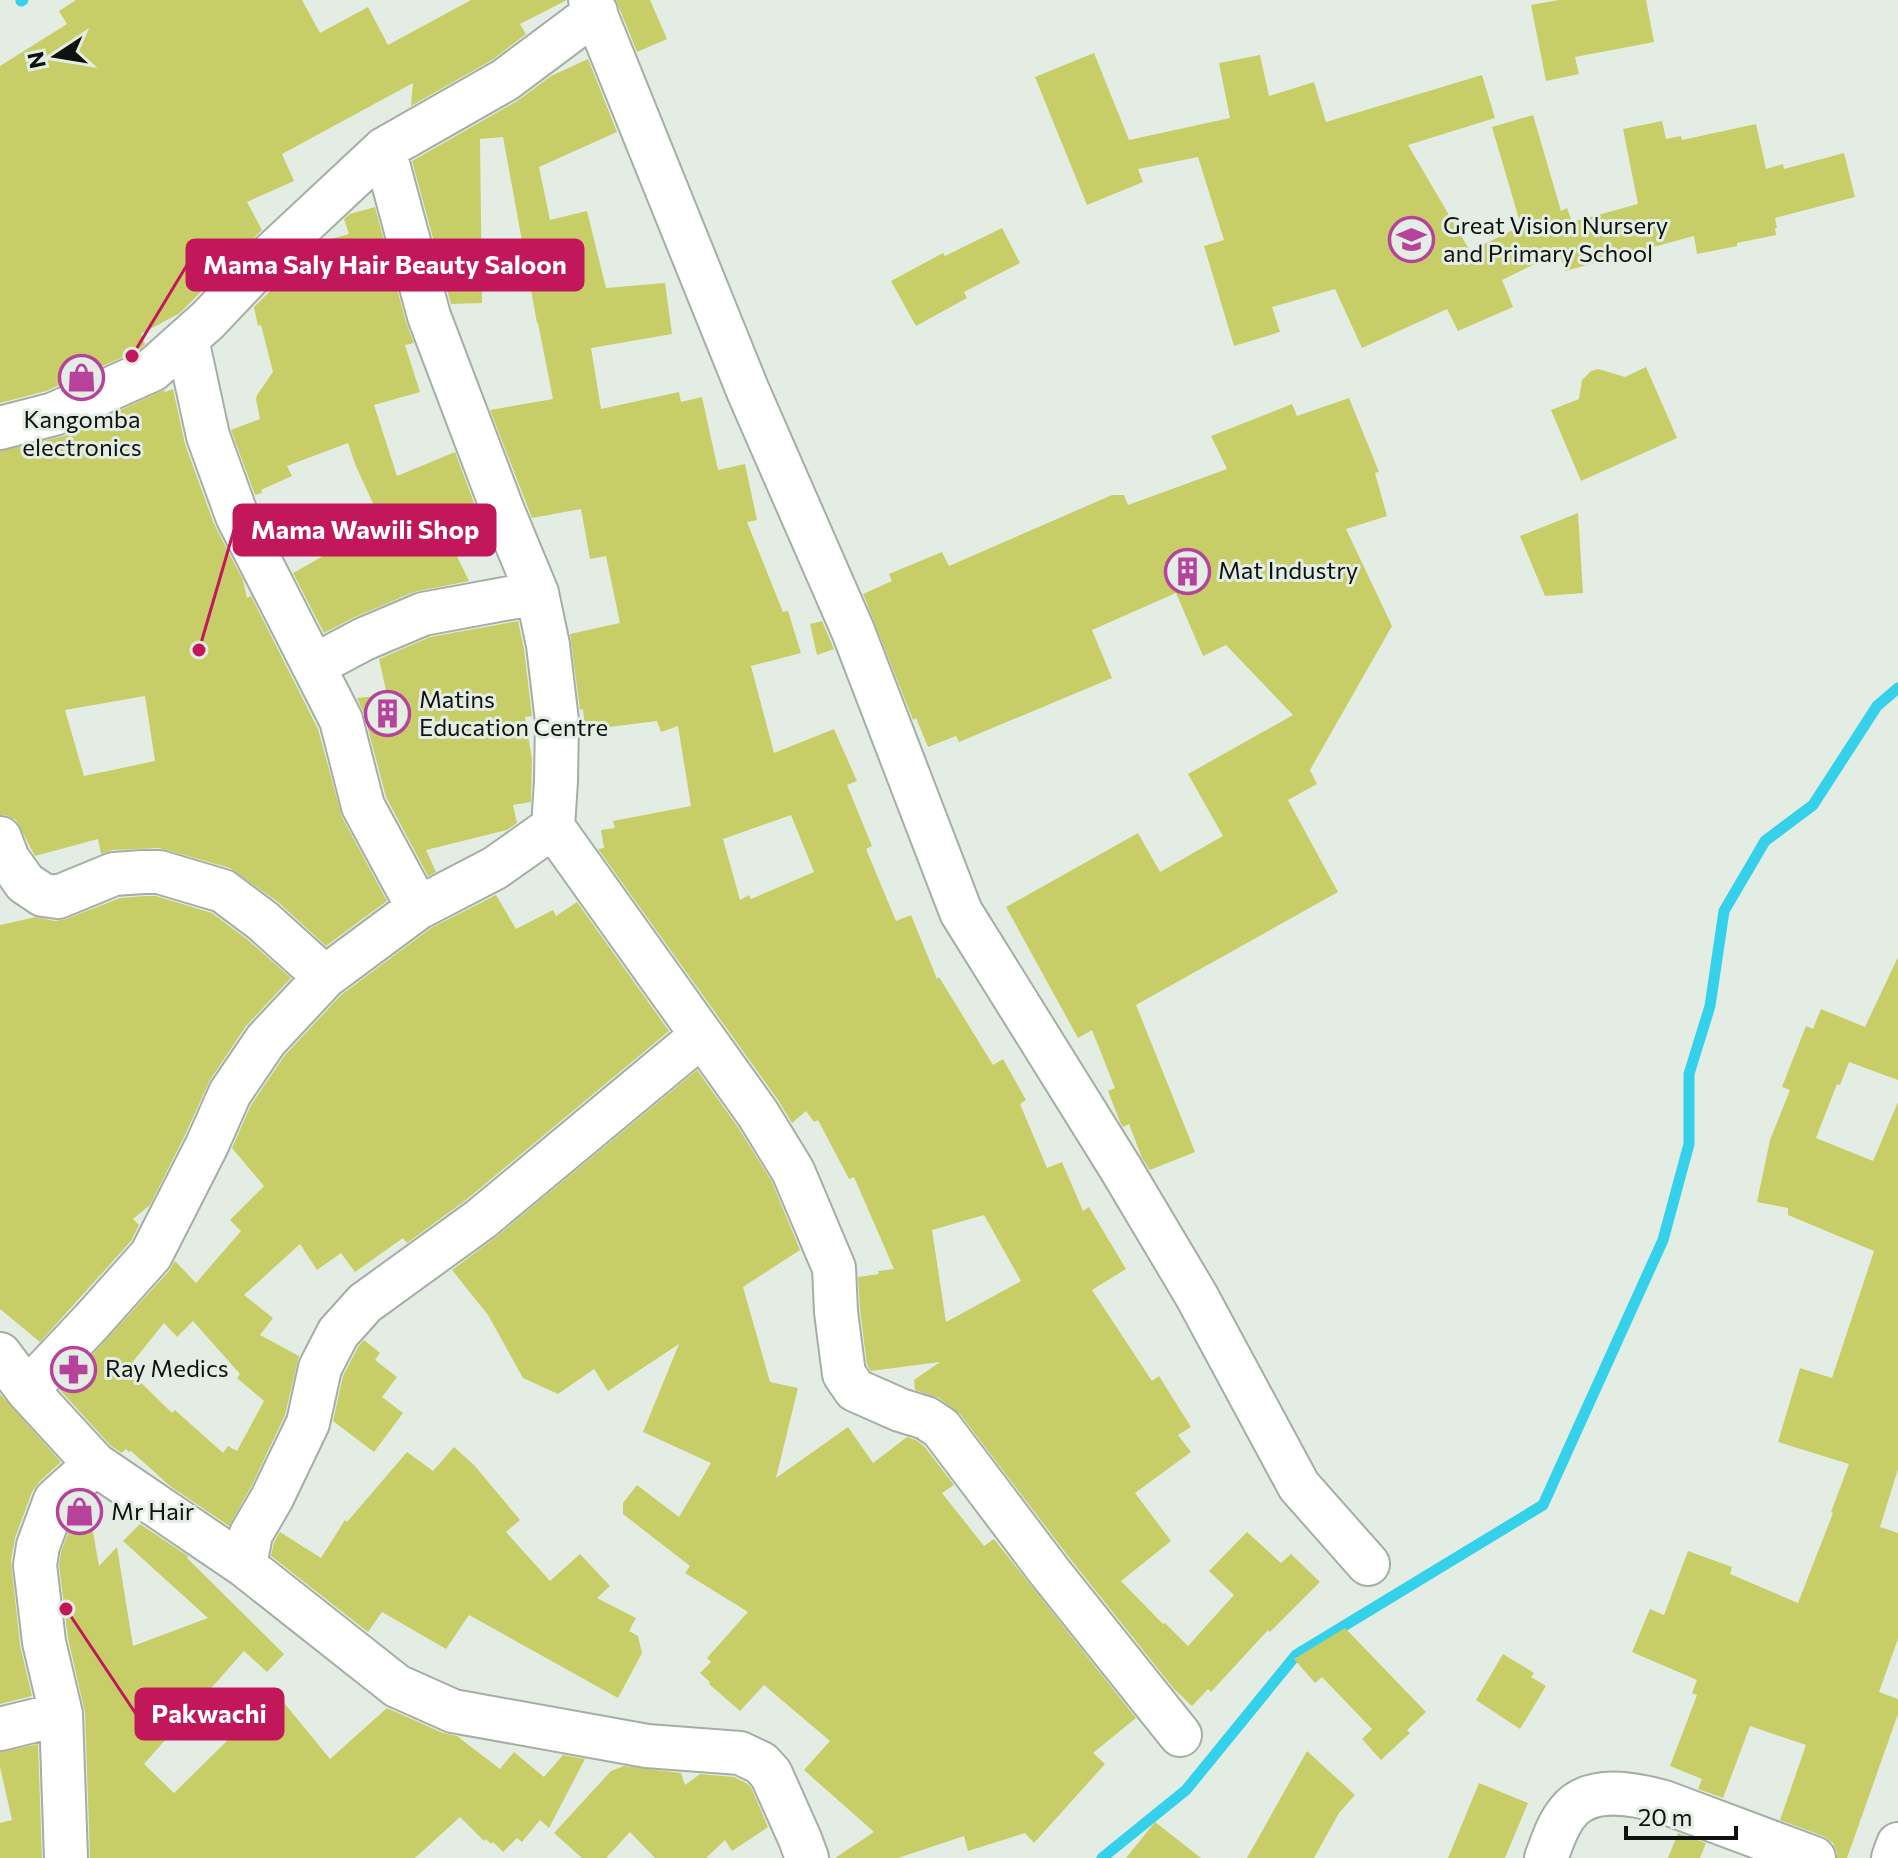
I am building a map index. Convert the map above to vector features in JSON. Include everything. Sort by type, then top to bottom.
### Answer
[{"type":"street","points":[[0,428],[54,414],[152,370],[384,149],[505,80],[593,6],[748,391],[853,631],[961,912],[1196,1295],[1299,1486],[1368,1564]]},
{"type":"street","points":[[384,149],[429,316],[537,593],[548,645],[557,721],[553,827],[758,1114],[793,1171],[834,1268],[844,1374],[855,1390],[926,1418],[941,1428],[1049,1571],[1180,1735]]},
{"type":"street","points":[[187,339],[208,436],[237,516],[341,720],[363,806],[418,908]]},
{"type":"street","points":[[315,665],[364,639],[423,614],[537,593]]},
{"type":"street","points":[[27,1390],[151,1255],[230,1093],[266,1040],[325,977],[418,908],[495,868],[553,827]]},
{"type":"street","points":[[0,838],[8,859],[25,883],[43,895],[58,897],[114,874],[143,872],[159,872],[223,891],[263,921],[325,977]]},
{"type":"street","points":[[245,1566],[251,1534],[308,1423],[320,1368],[338,1333],[365,1303],[481,1219],[701,1036]]},
{"type":"street","points":[[0,1354],[27,1390],[95,1464],[245,1566],[397,1686],[453,1711],[647,1746],[749,1756],[771,1774],[807,1858]]},
{"type":"street","points":[[66,1858],[61,1714],[44,1642],[35,1565],[38,1546],[55,1500],[95,1464]]},
{"type":"street","points":[[0,1729],[61,1714]]},
{"type":"street","points":[[1546,1858],[1567,1812],[1590,1796],[1618,1794],[1638,1795],[1664,1802],[1814,1858]]},
{"type":"street","points":[[1893,1858],[1898,1844]]},
{"type":"building","points":[[76,0],[302,0],[320,33],[368,7],[388,45],[471,0],[567,0],[520,24],[526,34],[492,60],[411,106],[413,83],[282,154],[294,181],[247,202],[262,230],[180,313],[141,334],[145,344],[139,350],[46,391],[0,403],[0,66],[67,24],[59,11]]},
{"type":"building","points":[[616,0],[650,0],[667,39],[637,52]]},
{"type":"building","points":[[1559,0],[1646,0],[1654,42],[1575,57],[1579,74],[1546,81],[1531,5]]},
{"type":"building","points":[[1094,53],[1129,140],[1230,118],[1219,63],[1260,55],[1269,96],[1314,82],[1326,122],[1482,75],[1495,118],[1408,145],[1470,251],[1521,226],[1492,127],[1533,115],[1561,211],[1567,208],[1572,222],[1638,204],[1623,129],[1662,121],[1666,139],[1681,136],[1682,140],[1756,124],[1766,169],[1783,164],[1784,169],[1844,153],[1855,197],[1775,218],[1776,235],[1697,254],[1694,236],[1565,271],[1559,252],[1502,280],[1513,307],[1458,331],[1447,309],[1362,348],[1335,289],[1272,307],[1280,332],[1234,346],[1204,246],[1224,240],[1198,157],[1138,169],[1143,182],[1087,205],[1035,77]]},
{"type":"building","points":[[588,59],[617,132],[539,167],[550,220],[587,211],[606,288],[665,283],[672,334],[591,348],[601,409],[679,392],[681,402],[702,397],[718,470],[745,464],[757,520],[747,522],[783,612],[788,611],[801,653],[751,666],[774,753],[834,729],[857,781],[847,785],[872,846],[866,849],[896,921],[911,915],[937,979],[939,977],[993,1065],[1003,1059],[1026,1100],[1020,1104],[1047,1168],[1062,1162],[1083,1211],[1089,1207],[1126,1269],[1092,1290],[1152,1381],[1159,1376],[1191,1427],[1178,1435],[1191,1452],[1135,1493],[1171,1541],[1121,1581],[1188,1646],[1234,1595],[1209,1571],[1247,1532],[1281,1563],[1291,1554],[1320,1582],[1270,1632],[1268,1630],[1211,1692],[1208,1689],[1192,1706],[1174,1689],[1068,1556],[960,1414],[939,1398],[915,1390],[914,1380],[940,1362],[871,1371],[867,1365],[858,1277],[894,1269],[854,1177],[849,1179],[818,1120],[814,1122],[806,1111],[792,1123],[598,849],[604,848],[601,830],[615,828],[613,821],[691,806],[678,726],[661,732],[657,721],[585,730],[570,634],[620,623],[606,556],[590,559],[581,509],[532,518],[490,410],[553,399],[503,137],[480,139],[482,303],[451,304],[412,161],[517,101],[551,76]],"holes":[[[791,815],[814,872],[751,899],[749,895],[740,900],[723,839]],[[984,1215],[1021,1281],[946,1322],[932,1230]]]},
{"type":"building","points":[[375,207],[414,343],[405,345],[420,392],[374,405],[397,476],[455,452],[476,508],[441,523],[469,581],[414,592],[324,633],[293,573],[382,523],[348,443],[287,466],[292,476],[255,495],[231,430],[260,419],[257,395],[273,372],[254,307],[320,242],[349,234],[344,219],[350,214]]},
{"type":"building","points":[[1002,228],[1020,263],[964,292],[967,298],[916,326],[891,281],[943,253],[945,256]]},
{"type":"building","points":[[1646,367],[1677,438],[1581,481],[1551,410],[1579,399],[1582,380],[1591,371],[1598,369],[1625,377]]},
{"type":"building","points":[[173,389],[185,444],[214,524],[243,580],[247,598],[251,596],[318,729],[342,817],[387,901],[326,946],[278,902],[230,868],[159,848],[112,850],[101,854],[98,839],[35,856],[16,820],[0,815],[0,451],[64,436]],"holes":[[[145,696],[155,761],[84,776],[65,710]]]},
{"type":"building","points":[[1349,398],[1379,472],[1375,473],[1387,516],[1346,529],[1392,626],[1310,770],[1317,784],[1288,800],[1338,892],[1136,1005],[1195,1152],[1150,1170],[1129,1124],[1123,1127],[1120,1122],[1108,1091],[1115,1088],[1092,1030],[1078,1038],[1006,907],[1138,833],[1160,872],[1223,836],[1188,774],[1293,715],[1226,645],[1203,656],[1176,593],[1092,630],[1112,678],[959,742],[956,736],[928,747],[916,718],[913,720],[863,594],[892,581],[889,574],[942,552],[949,566],[1112,495],[1124,495],[1128,505],[1227,469],[1211,436],[1292,404],[1297,416]]},
{"type":"building","points":[[1578,513],[1583,593],[1545,596],[1520,536]]},
{"type":"building","points":[[518,621],[532,716],[525,717],[532,759],[531,802],[513,805],[517,823],[507,830],[426,850],[436,872],[428,876],[386,797],[357,698],[387,695],[379,659],[430,637]]},
{"type":"building","points":[[822,621],[834,649],[817,655],[810,624]]},
{"type":"building","points":[[496,895],[516,929],[553,910],[556,916],[577,902],[669,1031],[466,1200],[407,1243],[403,1238],[355,1272],[341,1253],[317,1270],[300,1244],[244,1295],[273,1318],[260,1335],[299,1356],[285,1415],[229,1526],[170,1486],[131,1451],[126,1449],[122,1453],[111,1446],[60,1390],[175,1261],[196,1283],[241,1231],[230,1220],[264,1186],[232,1148],[251,1105],[285,1055],[341,995],[431,928]],"holes":[[[193,1321],[240,1374],[237,1378],[264,1401],[237,1451],[228,1446],[223,1453],[175,1410],[172,1413],[127,1369],[164,1323],[177,1337]]]},
{"type":"building","points":[[156,896],[212,913],[291,978],[246,1026],[210,1080],[150,1205],[133,1219],[139,1225],[131,1241],[40,1342],[0,1309],[0,925],[36,917],[55,921],[66,919],[120,898]]},
{"type":"building","points":[[1898,957],[1898,1080],[1849,1062],[1816,1138],[1873,1161],[1898,1102],[1898,1469],[1880,1527],[1898,1533],[1898,1639],[1879,1692],[1898,1699],[1898,1714],[1847,1858],[1837,1858],[1833,1843],[1823,1836],[1780,1820],[1806,1745],[1750,1726],[1723,1798],[1698,1789],[1702,1779],[1670,1766],[1697,1695],[1692,1693],[1697,1680],[1632,1652],[1650,1609],[1664,1615],[1688,1551],[1732,1567],[1730,1574],[1798,1603],[1833,1513],[1849,1464],[1778,1442],[1800,1368],[1832,1378],[1874,1251],[1788,1215],[1788,1208],[1757,1202],[1770,1140],[1790,1090],[1782,1087],[1806,1026],[1813,1029],[1821,1009],[1865,1027]]},
{"type":"building","points":[[697,1070],[772,1182],[800,1250],[743,1287],[770,1382],[798,1388],[776,1478],[848,1427],[873,1463],[907,1437],[916,1440],[954,1485],[942,1493],[984,1546],[994,1539],[1136,1718],[1093,1753],[1105,1764],[1034,1843],[1025,1833],[968,1851],[964,1836],[898,1858],[835,1858],[874,1832],[804,1770],[830,1741],[764,1685],[740,1711],[709,1684],[700,1673],[711,1662],[707,1658],[748,1612],[685,1573],[690,1566],[623,1514],[623,1503],[637,1485],[679,1517],[711,1463],[643,1432],[679,1344],[608,1391],[594,1369],[558,1394],[523,1378],[488,1315],[452,1270]]},
{"type":"building","points":[[364,1340],[380,1353],[375,1360],[397,1377],[382,1397],[403,1413],[374,1452],[333,1421],[343,1376]]},
{"type":"building","points":[[0,1394],[61,1462],[32,1492],[15,1538],[11,1561],[20,1645],[32,1696],[0,1704]]},
{"type":"building","points":[[454,1447],[474,1465],[520,1520],[506,1532],[550,1581],[580,1554],[610,1586],[597,1598],[636,1618],[629,1631],[638,1636],[642,1653],[618,1698],[469,1615],[446,1649],[382,1612],[368,1632],[271,1556],[280,1532],[321,1558],[345,1520],[347,1522],[407,1452],[433,1471]]},
{"type":"building","points":[[88,1503],[99,1566],[117,1547],[133,1646],[208,1618],[123,1541],[140,1524],[188,1556],[284,1654],[267,1672],[244,1651],[144,1764],[174,1793],[276,1693],[330,1759],[387,1708],[443,1733],[457,1736],[500,1769],[514,1752],[544,1777],[563,1755],[585,1759],[549,1828],[540,1820],[522,1842],[517,1838],[503,1852],[493,1842],[484,1841],[460,1817],[415,1858],[90,1858],[85,1713],[68,1638],[59,1565],[75,1514]]},
{"type":"building","points":[[1345,1628],[1426,1712],[1407,1730],[1410,1733],[1381,1760],[1362,1739],[1372,1729],[1322,1677],[1315,1683],[1294,1659]]},
{"type":"building","points":[[1503,1654],[1534,1673],[1531,1677],[1546,1686],[1520,1729],[1476,1700]]},
{"type":"building","points":[[38,1744],[42,1858],[0,1858],[0,1823],[12,1820],[0,1767],[0,1752]]},
{"type":"building","points":[[1307,1751],[1355,1795],[1339,1813],[1314,1858],[1247,1858]]},
{"type":"building","points":[[624,1766],[681,1773],[685,1785],[700,1774],[734,1777],[751,1787],[768,1827],[732,1851],[725,1840],[706,1858],[655,1858],[630,1832],[606,1858],[582,1858],[554,1833],[611,1771]]},
{"type":"building","points":[[1479,1783],[1528,1803],[1505,1858],[1448,1858]]},
{"type":"building","points":[[1155,1822],[1201,1858],[1126,1858]]},
{"type":"building","points":[[1678,1833],[1706,1843],[1700,1858],[1668,1858]]},
{"type":"waterway","points":[[1102,1858],[1186,1790],[1296,1655],[1543,1505],[1663,1240],[1689,1144],[1689,1074],[1710,1006],[1724,911],[1765,841],[1813,805],[1877,706],[1898,688]]},
{"type":"place","name":"Great Vision Nursery and Primary School","points":[[1412,240]]},
{"type":"place","name":"Mama Saly Hair Beauty Saloon","points":[[132,356]]},
{"type":"place","name":"Kangomba electronics","points":[[82,378]]},
{"type":"place","name":"Mat Industry","points":[[1187,571]]},
{"type":"place","name":"Mama Wawili Shop","points":[[199,650]]},
{"type":"place","name":"Matins Education Centre","points":[[388,714]]},
{"type":"place","name":"Ray Medics","points":[[74,1369]]},
{"type":"place","name":"Mr Hair","points":[[80,1512]]},
{"type":"place","name":"Pakwachi","points":[[66,1609]]}]
